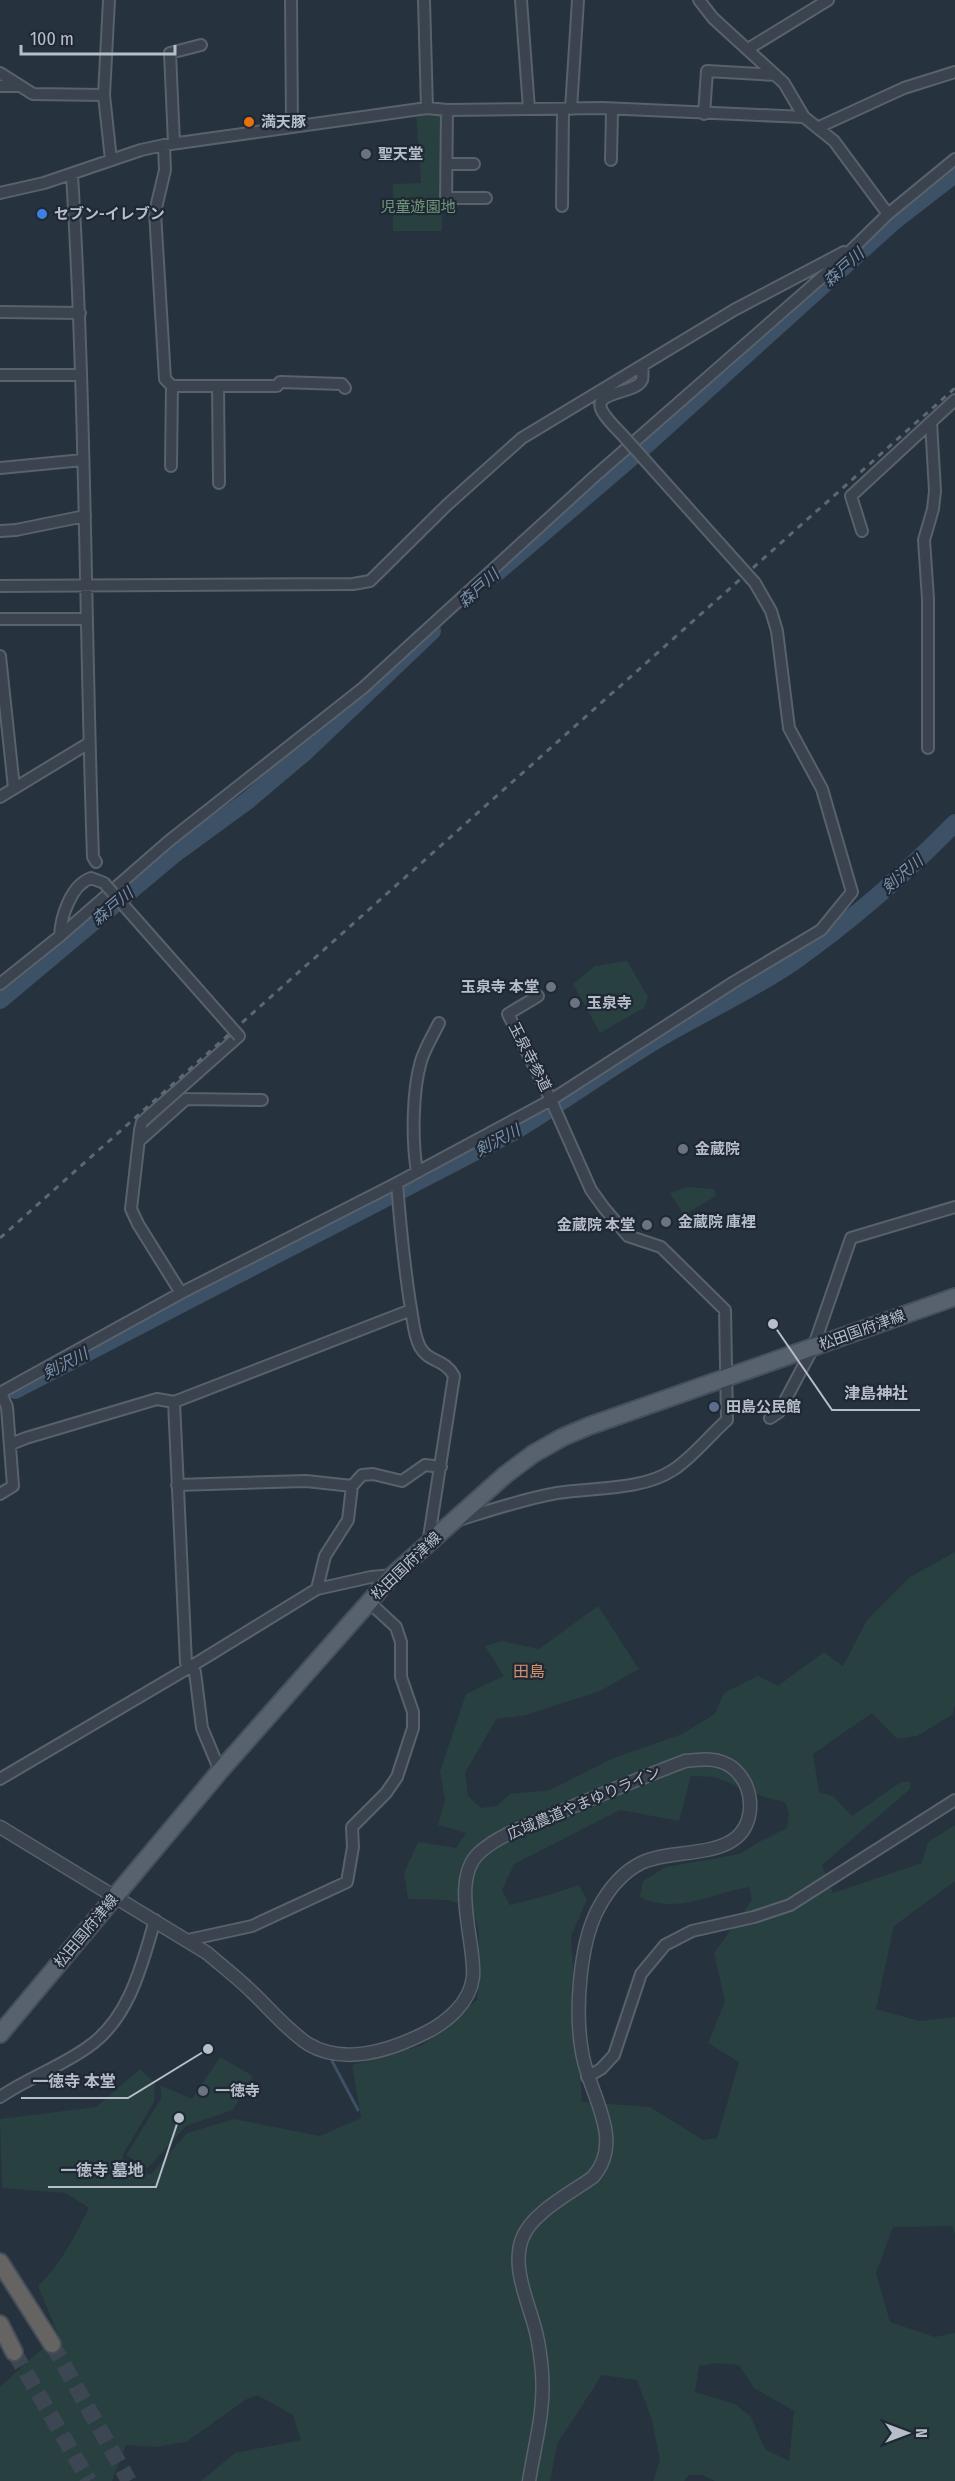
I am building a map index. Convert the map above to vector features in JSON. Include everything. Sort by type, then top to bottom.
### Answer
[{"type":"highway","points":[[0,2262],[52,2344]]},
{"type":"highway","points":[[0,2324],[14,2352]]},
{"type":"main road","name":"松田国府津線","points":[[0,2034],[220,1771],[393,1575],[505,1475],[533,1454],[563,1437],[955,1298]]},
{"type":"street","points":[[110,0],[104,95],[111,160]]},
{"type":"street","points":[[291,0],[292,126]]},
{"type":"street","points":[[424,0],[428,108]]},
{"type":"street","points":[[520,0],[529,109]]},
{"type":"street","points":[[562,206],[567,109],[578,0]]},
{"type":"street","points":[[699,0],[713,18],[784,83],[804,117],[834,141],[889,213]]},
{"type":"street","points":[[748,49],[828,0]]},
{"type":"street","points":[[201,45],[170,53],[169,144],[155,212],[165,379],[172,386],[277,386],[280,382],[332,383],[342,384],[345,388]]},
{"type":"street","points":[[704,114],[707,71],[775,75]]},
{"type":"street","points":[[0,72],[33,94],[104,95]]},
{"type":"street","points":[[819,127],[904,88],[955,72]]},
{"type":"street","points":[[0,86],[20,86]]},
{"type":"street","points":[[0,194],[72,175],[111,160],[169,144],[428,108],[447,110],[612,109],[804,117]]},
{"type":"street","points":[[611,160],[612,109]]},
{"type":"street","points":[[447,110],[446,201],[486,198]]},
{"type":"street","points":[[0,984],[60,936],[169,841],[363,688],[889,213],[955,159]]},
{"type":"street","points":[[447,164],[474,164]]},
{"type":"street","points":[[72,175],[80,313],[89,743],[93,857],[96,862]]},
{"type":"street","points":[[0,586],[353,584],[370,581],[447,505],[522,438],[734,310],[852,248]]},
{"type":"street","points":[[0,312],[80,313]]},
{"type":"street","points":[[0,1494],[13,1486],[7,1407],[1,1393],[181,1293],[397,1183],[551,1100],[734,982],[821,930],[852,892],[822,789],[789,728],[777,631],[771,611],[754,583],[602,412],[601,402],[606,396],[637,387],[642,380],[643,366]]},
{"type":"street","points":[[0,375],[81,375]]},
{"type":"street","points":[[171,466],[172,386]]},
{"type":"street","points":[[218,386],[219,483]]},
{"type":"street","points":[[862,531],[851,496],[955,400]]},
{"type":"street","points":[[928,748],[928,599],[924,540],[933,509],[935,491],[931,422]]},
{"type":"street","points":[[0,468],[83,460]]},
{"type":"street","points":[[0,531],[85,516]]},
{"type":"street","points":[[0,619],[87,619]]},
{"type":"street","points":[[0,656],[14,788]]},
{"type":"street","points":[[0,797],[89,743]]},
{"type":"street","points":[[60,936],[63,915],[78,888],[91,878],[104,883],[239,1036],[142,1122],[131,1209],[181,1293]]},
{"type":"street","name":"玉泉寺参道","points":[[538,996],[508,1014],[551,1100]]},
{"type":"street","points":[[417,1172],[415,1158],[416,1095],[421,1061],[439,1023]]},
{"type":"street","points":[[139,1141],[186,1099],[262,1100]]},
{"type":"street","points":[[450,1523],[528,1499],[559,1493],[626,1486],[666,1474],[678,1467],[727,1420],[725,1310],[661,1247],[628,1236],[604,1208],[591,1190],[551,1100]]},
{"type":"street","points":[[397,1183],[403,1262],[414,1330],[421,1349],[429,1357],[448,1366],[454,1376],[428,1545]]},
{"type":"street","points":[[770,1418],[779,1412],[813,1348],[851,1238],[955,1207]]},
{"type":"street","points":[[11,1444],[158,1399],[174,1402],[411,1310]]},
{"type":"street","points":[[174,1402],[186,1663],[195,1672],[202,1728],[220,1771]]},
{"type":"street","points":[[317,1589],[325,1556],[348,1520],[351,1486],[362,1475],[373,1474],[402,1481],[425,1465],[441,1467]]},
{"type":"street","points":[[177,1485],[306,1481],[351,1486]]},
{"type":"street","points":[[0,1779],[317,1589],[371,1577],[393,1575]]},
{"type":"street","points":[[188,1940],[252,1926],[347,1882],[353,1847],[352,1827],[386,1793],[398,1777],[413,1728],[413,1712],[401,1677],[401,1642],[396,1627],[369,1602]]},
{"type":"street","name":"広域農道やまゆりライン","points":[[1,1828],[188,1940],[238,1979],[295,2034],[310,2045],[325,2051],[358,2054],[399,2045],[445,2021],[460,2008],[473,1977],[465,1911],[467,1875],[478,1854],[506,1835],[685,1761],[710,1759],[727,1764],[742,1777],[749,1793],[749,1814],[741,1831],[728,1844],[720,1847],[651,1859],[641,1863],[611,1886],[596,1912],[586,1945],[577,2021],[587,2077]]},
{"type":"street","points":[[529,2481],[541,2417],[543,2392],[537,2335],[519,2272],[519,2248],[526,2229],[536,2218],[593,2177],[605,2159],[606,2129],[587,2077],[601,2068],[614,2055],[641,1974],[664,1945],[692,1931],[754,1917],[790,1905],[955,1800]]},
{"type":"street","points":[[0,2097],[84,2050],[113,2025],[143,1963],[155,1920]]},
{"type":"green space","name":"児童遊園地","points":[[441,112],[443,114],[442,231],[393,231],[393,184],[421,183],[416,113]]},
{"type":"green space","points":[[627,961],[648,997],[644,1008],[600,1033],[573,984],[595,966]]},
{"type":"green space","points":[[687,1187],[714,1189],[716,1196],[684,1215],[670,1193]]},
{"type":"green space","points":[[955,1552],[955,1705],[953,1714],[917,1736],[897,1739],[872,1713],[813,1754],[819,1792],[833,1796],[852,1816],[901,1782],[910,1782],[910,1789],[822,1865],[833,1893],[922,1863],[928,1842],[955,1825],[955,1881],[894,1926],[876,2009],[919,2021],[955,2017],[955,2234],[952,2226],[893,2227],[876,2273],[890,2322],[935,2337],[955,2333],[955,2481],[715,2481],[702,2475],[689,2475],[684,2481],[653,2481],[660,2460],[652,2420],[637,2380],[602,2375],[557,2444],[550,2481],[201,2481],[235,2453],[301,2440],[293,2415],[257,2395],[247,2399],[186,2442],[156,2447],[126,2445],[112,2481],[0,2481],[0,2387],[36,2354],[59,2337],[38,2286],[61,2259],[89,2208],[66,2193],[2,2188],[0,2119],[96,2107],[140,2069],[155,2083],[154,2102],[122,2156],[128,2171],[151,2174],[187,2133],[234,2119],[320,2136],[361,2118],[352,2065],[423,2045],[477,2000],[479,1932],[472,1907],[447,1900],[408,1899],[404,1873],[418,1842],[456,1848],[466,1833],[438,1825],[445,1800],[440,1772],[466,1694],[504,1676],[485,1646],[502,1641],[539,1649],[598,1606],[639,1669],[600,1691],[526,1715],[496,1719],[465,1773],[468,1796],[481,1808],[497,1806],[510,1794],[550,1790],[611,1759],[682,1734],[715,1714],[724,1693],[758,1676],[778,1686],[824,1652],[843,1666],[867,1620],[910,1577]],"holes":[[[691,1776],[715,1777],[764,1797],[785,1802],[789,1813],[787,1828],[740,1854],[666,1867],[643,1881],[640,1897],[667,1904],[695,1901],[749,1887],[752,1900],[714,1953],[725,2001],[708,2043],[739,2062],[717,2138],[703,2140],[650,2107],[582,2102],[571,1936],[587,1900],[579,1885],[510,1905],[502,1890],[514,1864],[620,1810],[679,1821]],[[717,2363],[739,2365],[754,2388],[794,2411],[789,2461],[765,2449],[751,2417],[735,2404],[695,2392],[699,2366]]]},
{"type":"green space","points":[[220,2057],[253,2076],[233,2110],[186,2126],[148,2168],[126,2155],[162,2097],[160,2085],[192,2099]]},
{"type":"waterway","name":"森戸川","points":[[495,574],[646,445],[894,221],[955,174]]},
{"type":"waterway","name":"森戸川","points":[[0,1000],[173,855],[247,801],[305,752],[432,631]]},
{"type":"waterway","name":"剣沢川","points":[[15,1390],[513,1132],[644,1047],[793,962],[877,896],[955,823]]},
{"type":"waterway","points":[[332,2061],[358,2110]]},
{"type":"tunnel","points":[[52,2344],[129,2481]]},
{"type":"tunnel","points":[[14,2352],[89,2481]]},
{"type":"railway","points":[[0,1238],[955,388]]},
{"type":"place","name":"満天豚","points":[[249,122]]},
{"type":"place","name":"聖天堂","points":[[366,154]]},
{"type":"place","name":"セブン-イレブン","points":[[42,214]]},
{"type":"place","name":"玉泉寺 本堂","points":[[551,987]]},
{"type":"place","name":"玉泉寺","points":[[575,1003]]},
{"type":"place","name":"金蔵院","points":[[683,1149]]},
{"type":"place","name":"金蔵院 庫裡","points":[[666,1222]]},
{"type":"place","name":"金蔵院 本堂","points":[[647,1225]]},
{"type":"place","name":"津島神社","points":[[773,1324]]},
{"type":"place","name":"田島公民館","points":[[714,1407]]},
{"type":"place","name":"一徳寺 本堂","points":[[208,2049]]},
{"type":"place","name":"一徳寺","points":[[203,2091]]},
{"type":"place","name":"一徳寺 墓地","points":[[179,2118]]},
{"type":"district","name":"田島","points":[[529,1671]]}]
